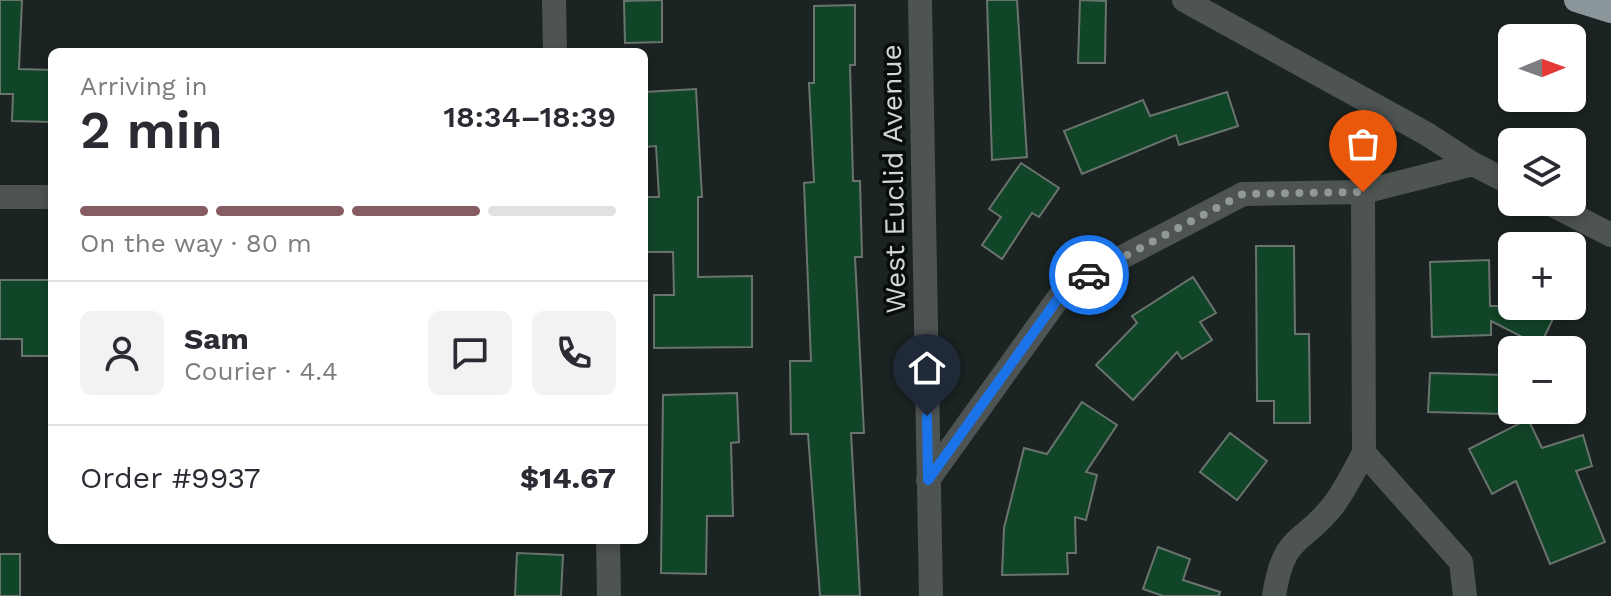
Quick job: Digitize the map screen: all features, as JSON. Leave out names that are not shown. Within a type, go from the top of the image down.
[{"type":"highway","points":[[1576,0],[1611,11]]},
{"type":"street","points":[[554,0],[555,48]]},
{"type":"street","name":"West Euclid Avenue","points":[[920,0],[931,596]]},
{"type":"street","points":[[1184,0],[1427,134],[1498,177]]},
{"type":"street","points":[[928,480],[1067,286],[1243,194],[1363,192],[1473,164]]},
{"type":"street","points":[[1274,596],[1279,563],[1295,539],[1334,505],[1364,453],[1363,192]]},
{"type":"street","points":[[0,197],[48,197]]},
{"type":"street","points":[[1574,216],[1611,235]]},
{"type":"street","points":[[1364,453],[1461,562],[1465,596]]},
{"type":"street","points":[[608,544],[609,596]]},
{"type":"building","points":[[0,0],[22,0],[19,69],[48,70],[48,122],[12,121],[13,94],[0,94]]},
{"type":"building","points":[[662,0],[662,42],[625,43],[624,1]]},
{"type":"building","points":[[987,0],[1017,0],[1027,157],[992,160]]},
{"type":"building","points":[[1080,0],[1106,1],[1105,63],[1078,63]]},
{"type":"building","points":[[855,5],[855,65],[850,65],[853,181],[860,181],[862,257],[855,257],[864,433],[851,433],[860,596],[820,596],[808,434],[791,434],[790,361],[811,361],[804,183],[814,182],[809,83],[814,83],[814,6]]},
{"type":"building","points":[[696,89],[702,197],[698,197],[698,277],[752,276],[752,347],[654,348],[654,295],[674,295],[673,252],[648,252],[648,197],[659,197],[656,146],[648,147],[648,92]]},
{"type":"building","points":[[1227,92],[1238,126],[1179,145],[1176,135],[1082,174],[1064,131],[1143,100],[1150,116]]},
{"type":"building","points":[[1021,163],[1059,188],[1039,217],[1032,213],[1002,259],[982,245],[1001,217],[989,209]]},
{"type":"building","points":[[1256,246],[1294,246],[1295,334],[1309,334],[1310,423],[1274,423],[1274,401],[1257,401]]},
{"type":"building","points":[[1489,260],[1490,306],[1498,306],[1498,320],[1552,320],[1545,336],[1520,336],[1491,321],[1491,335],[1432,337],[1430,262]]},
{"type":"building","points":[[1193,277],[1216,313],[1200,322],[1212,340],[1182,359],[1177,352],[1133,400],[1096,365],[1137,323],[1132,316]]},
{"type":"building","points":[[0,280],[48,280],[48,356],[22,356],[22,339],[0,339]]},
{"type":"building","points":[[1430,373],[1498,375],[1498,414],[1428,412]]},
{"type":"building","points":[[737,393],[739,442],[731,443],[733,516],[707,516],[706,574],[661,573],[663,395]]},
{"type":"building","points":[[1082,402],[1117,425],[1086,472],[1097,475],[1086,520],[1075,517],[1076,553],[1067,553],[1068,574],[1002,575],[1004,528],[1024,448],[1047,454]]},
{"type":"building","points":[[1518,424],[1530,424],[1542,448],[1583,435],[1592,466],[1576,471],[1605,542],[1550,564],[1516,481],[1492,494],[1469,449]]},
{"type":"building","points":[[1230,433],[1267,461],[1237,500],[1200,472]]},
{"type":"building","points":[[1158,547],[1190,559],[1183,580],[1220,592],[1219,596],[1163,596],[1143,589]]},
{"type":"building","points":[[517,553],[563,555],[561,596],[515,596]]},
{"type":"building","points":[[0,554],[20,554],[20,596],[0,596]]},
{"type":"way so far","points":[[1089,275],[1243,194],[1363,192]]},
{"type":"route","points":[[927,416],[928,480],[1067,286],[1089,275]]}]
